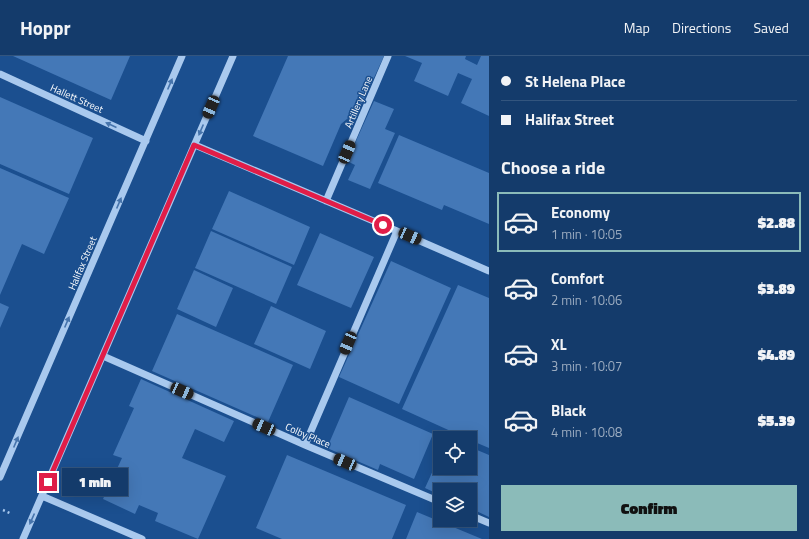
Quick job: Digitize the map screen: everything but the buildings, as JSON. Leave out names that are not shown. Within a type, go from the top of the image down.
[{"type":"street","name":"Halifax Street","points":[[0,478],[182,56]]},
{"type":"street","points":[[23,539],[233,56]]},
{"type":"street","name":"Artillery Lane","points":[[326,201],[388,56]]},
{"type":"street","name":"Hallett Street","points":[[0,74],[146,141]]},
{"type":"street","points":[[194,145],[489,271]]},
{"type":"street","points":[[304,445],[397,231]]},
{"type":"street","name":"Colby Place","points":[[103,356],[304,445],[433,499]]},
{"type":"street","points":[[42,496],[142,539]]},
{"type":"street","points":[[477,518],[489,523]]},
{"type":"route","points":[[48,482],[194,145],[383,225]]}]
